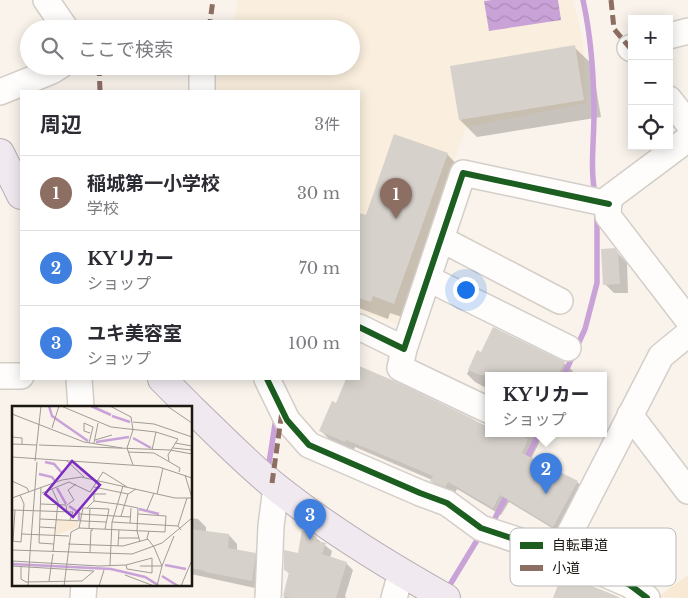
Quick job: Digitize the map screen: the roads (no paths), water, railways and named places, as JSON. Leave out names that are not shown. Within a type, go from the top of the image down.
[{"type":"main road","points":[[0,153],[20,193]]},
{"type":"main road","points":[[163,380],[190,406]]},
{"type":"main road","points":[[192,408],[276,487],[332,529],[397,585],[446,598]]},
{"type":"street","points":[[46,0],[60,20]]},
{"type":"street","points":[[673,35],[688,31]]},
{"type":"street","points":[[0,92],[42,75]]},
{"type":"street","points":[[202,75],[202,90]]},
{"type":"street","points":[[673,104],[688,123]]},
{"type":"street","points":[[485,409],[400,368],[404,349],[463,173],[599,202],[609,198],[688,140]]},
{"type":"street","points":[[599,202],[688,320]]},
{"type":"street","points":[[441,239],[560,301]]},
{"type":"street","points":[[429,279],[568,348]]},
{"type":"street","points":[[360,327],[404,349]]},
{"type":"street","points":[[572,528],[661,356],[688,334]]},
{"type":"street","points":[[0,376],[20,376]]},
{"type":"street","points":[[79,380],[81,406]]},
{"type":"street","points":[[267,380],[287,420],[309,445],[420,494],[447,503],[481,528],[510,538]]},
{"type":"street","points":[[630,415],[688,491]]},
{"type":"street","points":[[268,598],[271,526],[276,487]]},
{"type":"street","points":[[631,586],[647,598]]},
{"type":"water","points":[[558,0],[561,20],[489,31],[484,1]]},
{"type":"waterway","points":[[583,0],[593,71],[592,164],[595,194]]},
{"type":"waterway","points":[[565,372],[585,329],[597,283],[597,214]]},
{"type":"waterway","points":[[269,463],[276,418]]},
{"type":"waterway","points":[[525,462],[537,437]]},
{"type":"waterway","points":[[493,522],[508,493]]},
{"type":"waterway","points":[[448,588],[479,537]]},
{"type":"place","name":"稲城第一小学校","points":[[396,219]]},
{"type":"place","name":"KYリカー","points":[[546,494]]},
{"type":"place","name":"ユキ美容室","points":[[310,540]]}]
